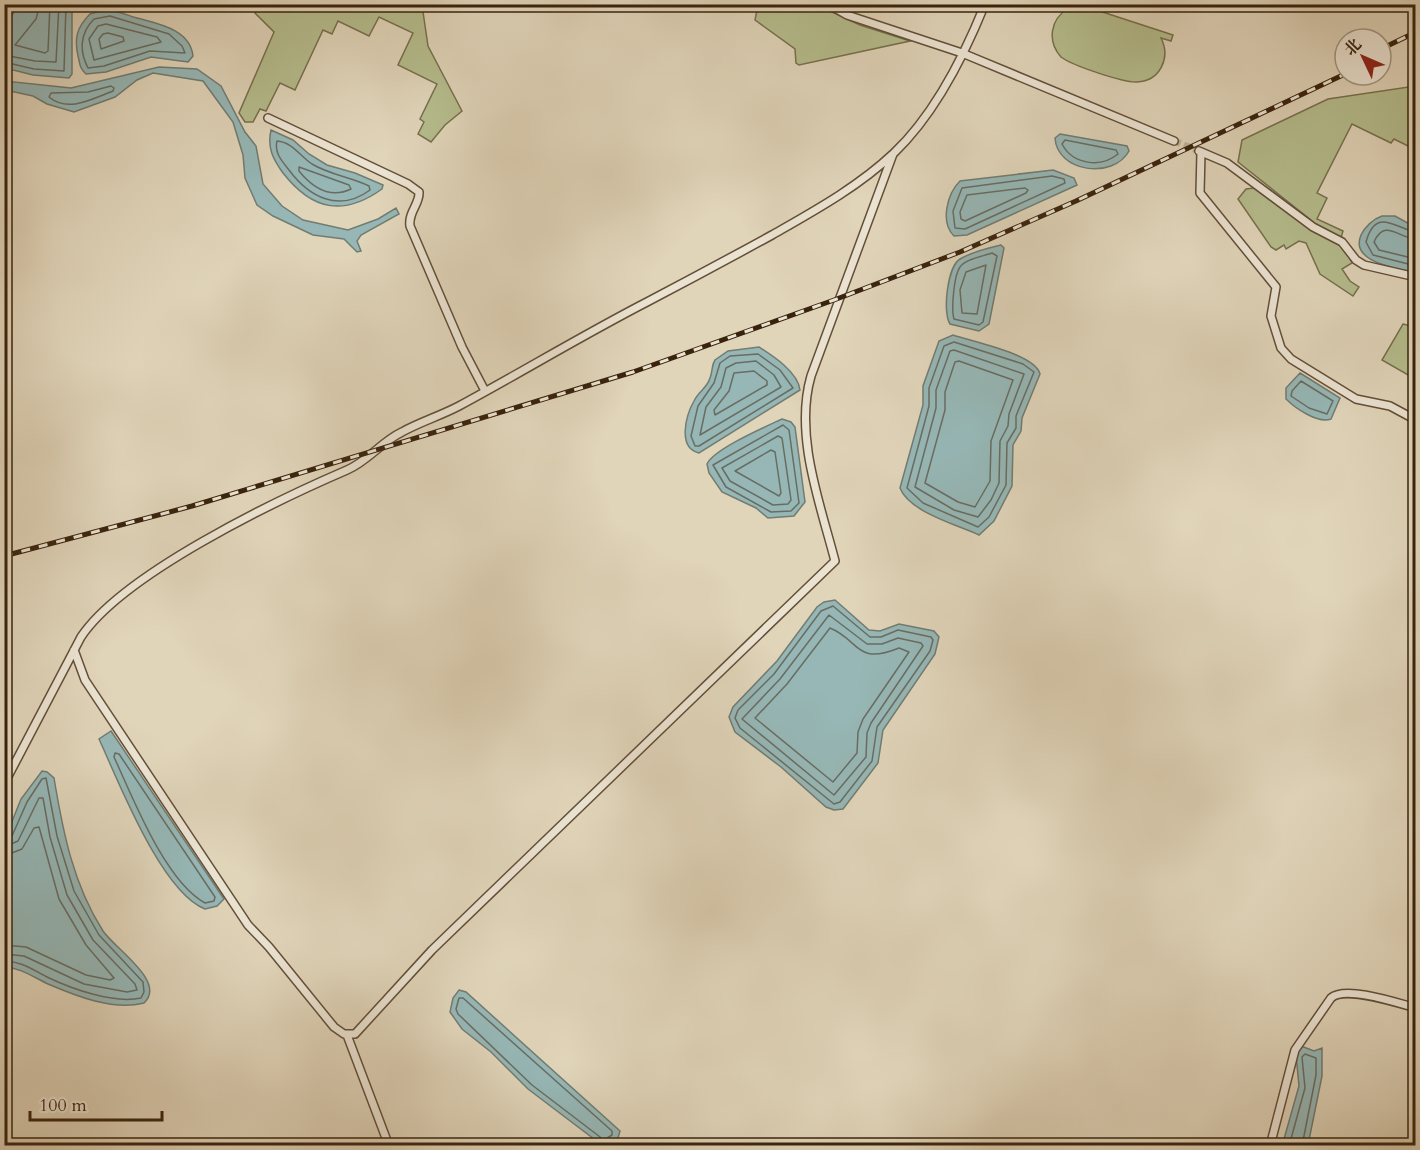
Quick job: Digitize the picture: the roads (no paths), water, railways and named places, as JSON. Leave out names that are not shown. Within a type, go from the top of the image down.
[{"type":"street","points":[[828,4],[855,18],[962,53],[1173,141]]},
{"type":"street","points":[[4,784],[87,627],[111,604],[177,559],[289,496],[361,463],[399,433],[485,391],[804,217],[860,181],[893,154],[923,118],[962,53],[985,4]]},
{"type":"street","points":[[268,118],[408,184],[419,192],[419,198],[409,216],[410,226],[462,348],[485,391]]},
{"type":"street","points":[[1416,277],[1364,266],[1356,260],[1342,242],[1313,227],[1227,163],[1200,152],[1200,193],[1276,287],[1271,316],[1284,352],[1291,359],[1356,399],[1390,406],[1416,420]]},
{"type":"street","points":[[347,1035],[357,1032],[432,950],[835,561],[816,491],[806,424],[806,397],[811,376],[893,154]]},
{"type":"street","points":[[74,650],[85,680],[248,925],[269,947],[334,1027],[347,1035],[389,1146]]},
{"type":"street","points":[[1269,1146],[1295,1050],[1335,994],[1371,996],[1416,1008]]},
{"type":"water","points":[[19,5],[72,5],[72,74],[69,78],[33,75],[5,68],[5,25]]},
{"type":"water","points":[[105,10],[172,29],[186,40],[193,56],[188,62],[151,57],[106,72],[86,74],[81,68],[78,56],[76,44],[78,33],[90,14]]},
{"type":"water","points":[[159,67],[197,69],[221,86],[245,132],[256,146],[263,184],[282,206],[303,220],[348,230],[378,219],[396,208],[399,214],[361,235],[357,241],[361,251],[357,252],[344,239],[313,235],[273,216],[257,205],[245,178],[243,155],[233,122],[203,81],[153,73],[137,80],[115,97],[74,112],[47,104],[33,96],[5,90],[5,81],[71,88]]},
{"type":"water","points":[[271,130],[293,140],[309,154],[327,165],[355,173],[383,185],[382,189],[354,204],[341,206],[317,202],[305,195],[279,168],[270,148]]},
{"type":"water","points":[[1060,134],[1127,146],[1129,151],[1111,166],[1099,169],[1087,168],[1075,165],[1058,150],[1055,138]]},
{"type":"water","points":[[1053,170],[1074,178],[1077,185],[967,235],[954,236],[950,230],[946,216],[947,208],[952,193],[960,181]]},
{"type":"water","points":[[1382,216],[1395,216],[1415,227],[1415,273],[1378,263],[1362,252],[1359,244],[1361,235],[1375,219]]},
{"type":"water","points":[[1001,245],[1004,248],[989,324],[979,331],[950,324],[946,300],[949,279],[956,263],[970,254]]},
{"type":"water","points":[[953,335],[1016,355],[1036,367],[1040,374],[1022,418],[1021,431],[1013,445],[1012,486],[994,521],[979,535],[923,511],[905,496],[900,488],[923,405],[923,386],[939,341]]},
{"type":"water","points":[[759,347],[790,371],[800,390],[699,453],[692,450],[686,438],[686,422],[696,398],[709,381],[715,360],[728,351]]},
{"type":"water","points":[[1300,373],[1340,398],[1331,419],[1313,417],[1286,399],[1286,388]]},
{"type":"water","points":[[782,419],[791,422],[795,427],[805,502],[794,516],[768,518],[756,508],[722,492],[709,473],[707,464],[729,445]]},
{"type":"water","points":[[835,600],[869,630],[880,631],[899,624],[934,631],[939,637],[935,654],[883,730],[878,763],[843,809],[834,810],[826,807],[781,767],[735,732],[729,717],[733,707],[777,661],[817,607],[824,602]]},
{"type":"water","points":[[111,731],[224,899],[217,906],[205,909],[189,898],[157,859],[129,806],[99,739]]},
{"type":"water","points":[[42,771],[54,778],[71,857],[93,913],[103,931],[137,966],[149,985],[149,995],[144,1003],[120,1005],[95,1001],[59,989],[22,971],[5,967],[5,839],[21,799]]},
{"type":"water","points":[[459,990],[466,992],[620,1131],[618,1138],[610,1145],[602,1145],[528,1089],[491,1052],[462,1029],[450,1012],[453,998]]},
{"type":"water","points":[[1301,1046],[1314,1051],[1322,1048],[1322,1076],[1308,1145],[1282,1146],[1299,1086],[1296,1055]]},
{"type":"tunnel","points":[[1174,141],[1199,151]]},
{"type":"railway","points":[[1393,43],[1416,32]]},
{"type":"railway","points":[[4,556],[192,506],[633,372],[834,300],[960,252],[1076,201],[1333,80]]}]
